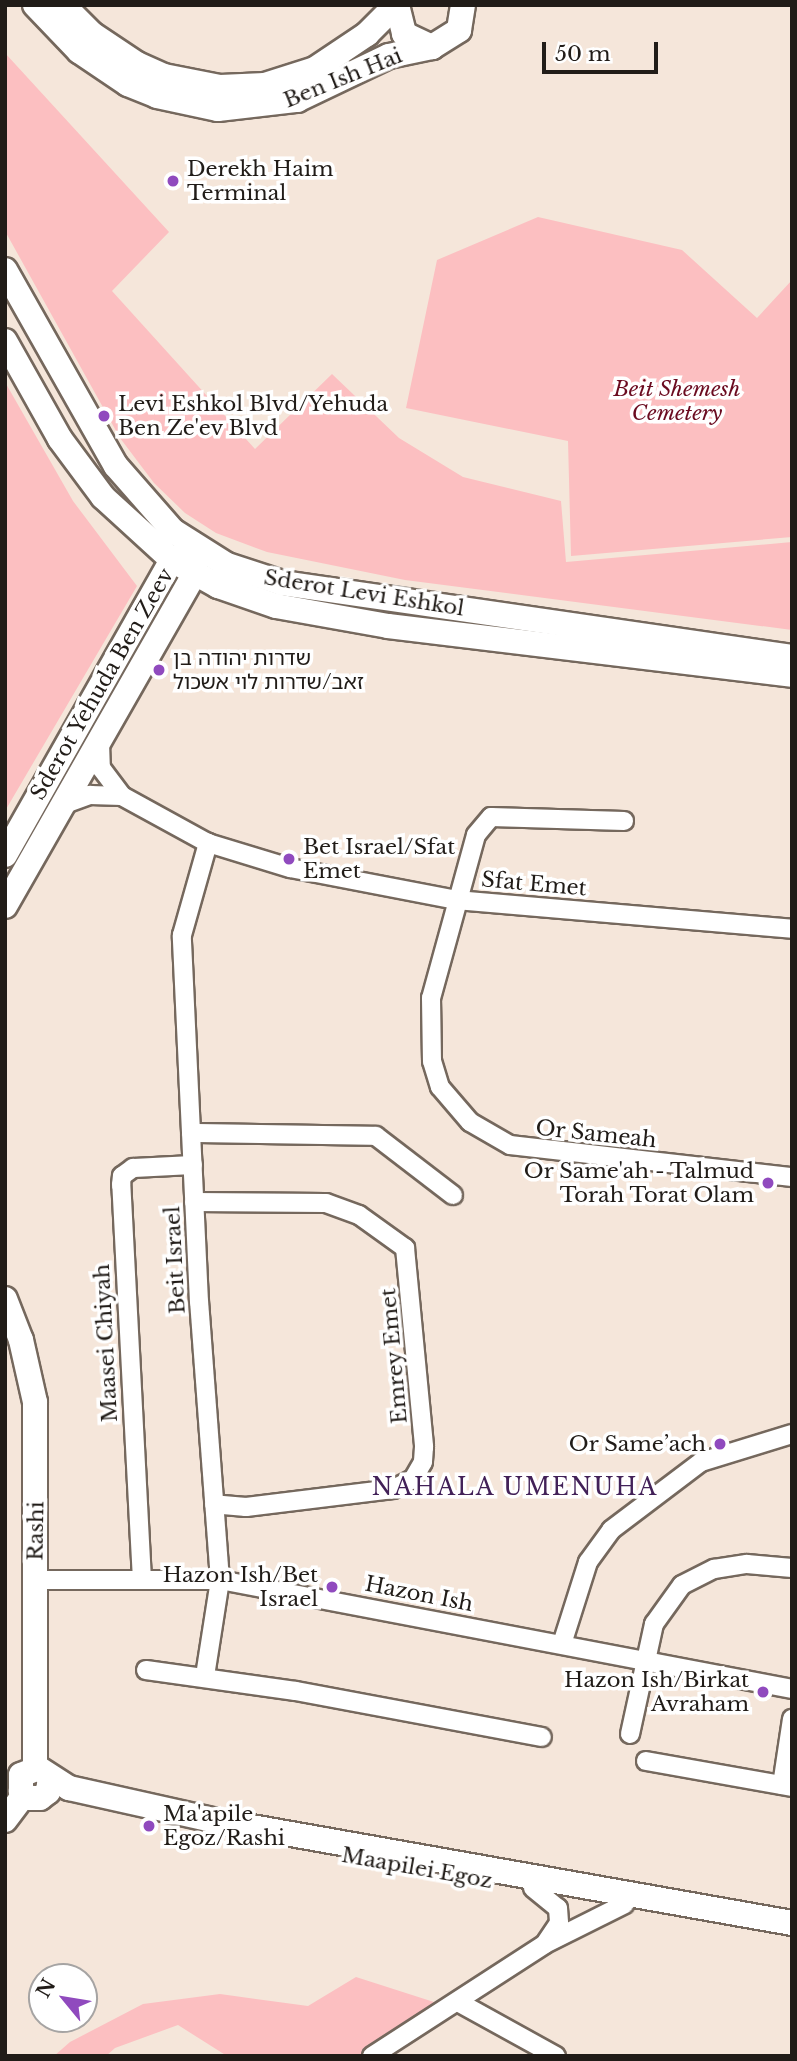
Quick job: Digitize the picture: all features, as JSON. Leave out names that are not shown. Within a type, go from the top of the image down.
[{"type":"street","name":"Ben Ish Hai","points":[[35,5],[79,51],[128,84],[177,102],[218,109],[297,100],[389,56],[432,47]]},
{"type":"street","name":"Ben Ish Hai","points":[[64,5],[93,34],[137,64],[164,76],[220,87],[265,85],[315,69],[367,34],[396,5]]},
{"type":"street","points":[[396,5],[404,34],[432,47],[459,30],[463,5]]},
{"type":"street","name":"Sderot Levi Eshkol","points":[[5,270],[116,466],[155,514],[195,549],[282,583],[792,657]]},
{"type":"street","name":"Sderot Levi Eshkol","points":[[5,341],[86,478],[172,560],[194,574],[243,596],[325,616],[792,675]]},
{"type":"street","name":"Sderot Yehuda Ben Zeev","points":[[5,855],[172,560],[195,549],[194,574],[5,906]]},
{"type":"street","name":"Sfat Emet","points":[[100,739],[101,768],[122,796],[208,843],[290,868],[456,900],[792,929]]},
{"type":"street","name":"Sfat Emet","points":[[62,805],[90,795],[122,796]]},
{"type":"street","name":"Or Sameah","points":[[624,821],[491,817],[476,835],[431,998],[430,1036],[440,1087],[451,1105],[470,1122],[510,1145],[539,1152],[792,1177]]},
{"type":"street","name":"Beit Israel","points":[[205,1676],[220,1580],[194,1202],[182,935],[208,843]]},
{"type":"street","points":[[191,1133],[376,1136],[453,1195]]},
{"type":"street","name":"Maasei Chiyah","points":[[142,1580],[121,1185],[122,1177],[133,1168],[193,1165]]},
{"type":"street","name":"Emrey Emet","points":[[194,1202],[326,1203],[359,1215],[405,1248],[410,1261],[424,1447],[419,1470],[404,1486],[246,1507],[215,1504]]},
{"type":"street","name":"Rashi","points":[[7,1308],[35,1402],[38,1784]]},
{"type":"street","points":[[562,1644],[588,1562],[611,1530],[701,1462],[792,1434]]},
{"type":"street","points":[[630,1734],[643,1662],[654,1624],[682,1585],[714,1569],[747,1564],[792,1568]]},
{"type":"street","name":"Hazon Ish","points":[[35,1580],[220,1580],[792,1689]]},
{"type":"street","points":[[146,1670],[205,1676],[542,1737]]},
{"type":"street","points":[[646,1761],[787,1786],[792,1719]]},
{"type":"street","points":[[5,1820],[38,1784]]},
{"type":"street","name":"Maapilei Egoz","points":[[38,1784],[275,1843],[792,1933]]},
{"type":"street","name":"Maapilei Egoz","points":[[38,1784],[277,1833],[792,1923]]},
{"type":"street","points":[[533,1888],[554,1901],[560,1916],[556,1930],[545,1944]]},
{"type":"street","points":[[372,2056],[458,2003],[545,1944],[625,1904]]},
{"type":"street","points":[[458,2003],[556,2056]]},
{"type":"green space","points":[[5,53],[169,232],[112,291],[255,449],[332,374],[399,438],[463,477],[561,501],[566,562],[792,542],[792,630],[405,580],[267,552],[216,533],[185,513],[154,483],[120,438],[5,231]]},
{"type":"green space","name":"Beit Shemesh Cemetery","points":[[538,217],[682,250],[757,318],[792,280],[792,537],[571,556],[568,441],[406,408],[437,260]]},
{"type":"green space","points":[[5,382],[73,501],[137,586],[5,811]]},
{"type":"green space","points":[[356,1977],[437,2003],[365,2056],[227,2056],[178,2025],[115,2048],[106,2056],[54,2056],[70,2042],[87,2033],[98,2033],[98,2027],[143,2004],[220,1994],[308,2006]]},
{"type":"place","name":"Derekh Haim Terminal","points":[[173,181]]},
{"type":"place","name":"Levi Eshkol Blvd/Yehuda Ben Ze'ev Blvd","points":[[104,416]]},
{"type":"place","name":"שדרות יהודה בן זאב/שדרות לוי אשכול","points":[[159,670]]},
{"type":"place","name":"Bet Israel/Sfat Emet","points":[[289,859]]},
{"type":"place","name":"Or Same'ah - Talmud Torah Torat Olam","points":[[768,1183]]},
{"type":"place","name":"Or Same’ach","points":[[720,1444]]},
{"type":"place","name":"Hazon Ish/Bet Israel","points":[[332,1587]]},
{"type":"place","name":"Hazon Ish/Birkat Avraham","points":[[763,1692]]},
{"type":"place","name":"Ma'apile Egoz/Rashi","points":[[149,1826]]},
{"type":"district","name":"NAHALA UMENUHA","points":[[515,1487]]}]
